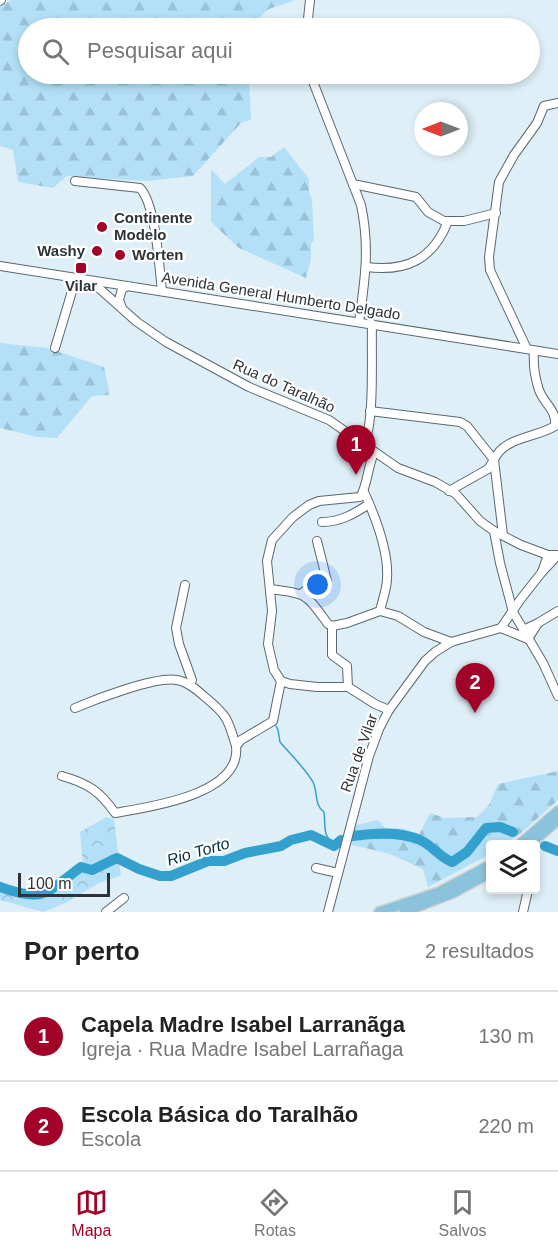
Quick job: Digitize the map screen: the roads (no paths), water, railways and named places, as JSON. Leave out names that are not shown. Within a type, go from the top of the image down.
[{"type":"main road","points":[[525,840],[558,811]]},
{"type":"main road","points":[[535,840],[558,820]]},
{"type":"main road","points":[[379,912],[439,892],[486,867]]},
{"type":"main road","points":[[404,912],[453,893],[486,875]]},
{"type":"street","points":[[308,18],[310,0]]},
{"type":"street","points":[[313,84],[353,184],[364,222],[366,267],[359,322]]},
{"type":"street","points":[[449,490],[488,470],[496,453],[507,445],[555,426],[556,418],[540,393],[530,350],[490,270],[489,257],[499,182],[514,155],[537,123],[543,105],[558,103]]},
{"type":"street","points":[[75,181],[140,188],[146,194],[152,218],[162,291]]},
{"type":"street","points":[[353,184],[416,197],[428,212],[444,221],[464,221],[496,213]]},
{"type":"street","points":[[366,267],[394,269],[410,265],[431,249],[443,234],[448,221]]},
{"type":"street","name":"Avenida General Humberto Delgado","points":[[0,266],[558,354]]},
{"type":"street","points":[[55,348],[76,278]]},
{"type":"street","name":"Rua do Taralhão","points":[[90,280],[137,322],[166,342],[249,387],[329,420],[398,468],[435,482],[456,494],[480,521],[494,531],[521,545],[548,555],[558,555]]},
{"type":"street","points":[[123,309],[118,300],[122,289],[128,286]]},
{"type":"street","points":[[364,444],[370,411],[372,324]]},
{"type":"street","points":[[370,411],[460,422],[467,426],[494,460],[504,535]]},
{"type":"street","points":[[374,453],[370,460],[364,492],[376,519],[386,566],[387,582],[380,611]]},
{"type":"street","points":[[236,746],[240,740],[273,721],[280,681],[274,670],[268,644],[272,611],[267,561],[272,540],[293,517],[309,505],[320,501],[356,498],[364,492]]},
{"type":"street","points":[[322,522],[351,516],[369,504]]},
{"type":"street","points":[[494,531],[513,612],[543,663],[558,696]]},
{"type":"street","points":[[302,593],[327,581],[317,541]]},
{"type":"street","points":[[542,572],[548,555]]},
{"type":"street","points":[[528,639],[501,628],[542,572],[558,555]]},
{"type":"street","points":[[185,585],[176,628],[179,644],[192,680],[190,685]]},
{"type":"street","points":[[270,589],[302,593],[309,598],[328,624],[332,626],[380,611],[398,616],[424,632],[451,642]]},
{"type":"street","points":[[523,630],[558,611]]},
{"type":"street","points":[[528,639],[538,623]]},
{"type":"street","points":[[332,626],[332,655],[347,666],[348,687]]},
{"type":"street","name":"Rua de Vilar","points":[[328,912],[369,756],[389,710],[425,661],[451,642],[501,628]]},
{"type":"street","points":[[62,776],[85,782],[115,813],[167,804],[191,796],[227,773],[236,759],[236,746],[229,722],[223,712],[190,685],[174,680],[157,681],[102,697],[75,708]]},
{"type":"street","points":[[280,681],[317,687],[348,687],[389,710]]},
{"type":"street","points":[[316,868],[338,873]]},
{"type":"street","points":[[523,912],[527,894]]},
{"type":"street","points":[[106,912],[124,898]]},
{"type":"waterway","points":[[276,726],[280,742],[313,782],[317,802],[324,812],[327,835],[329,839],[338,844]]},
{"type":"waterway","name":"Rio Torto","points":[[353,836],[386,834],[412,837],[424,842],[452,862],[467,852],[486,828],[500,827],[513,832]]},
{"type":"waterway","name":"Rio Torto","points":[[0,887],[36,895],[52,889],[81,867],[92,870],[117,858],[139,869],[160,876],[171,876],[208,861],[224,861],[245,853],[281,846],[291,840],[311,835],[334,846],[341,840]]},
{"type":"waterway","name":"Rio Torto","points":[[545,846],[558,851]]},
{"type":"place","name":"Continente Modelo","points":[[102,227]]},
{"type":"place","name":"Washy","points":[[97,251]]},
{"type":"place","name":"Worten","points":[[120,255]]},
{"type":"place","name":"Vilar","points":[[81,268]]},
{"type":"place","name":"Capela Madre Isabel Larranãga","points":[[356,475]]},
{"type":"place","name":"Escola Básica do Taralhão","points":[[475,713]]}]
